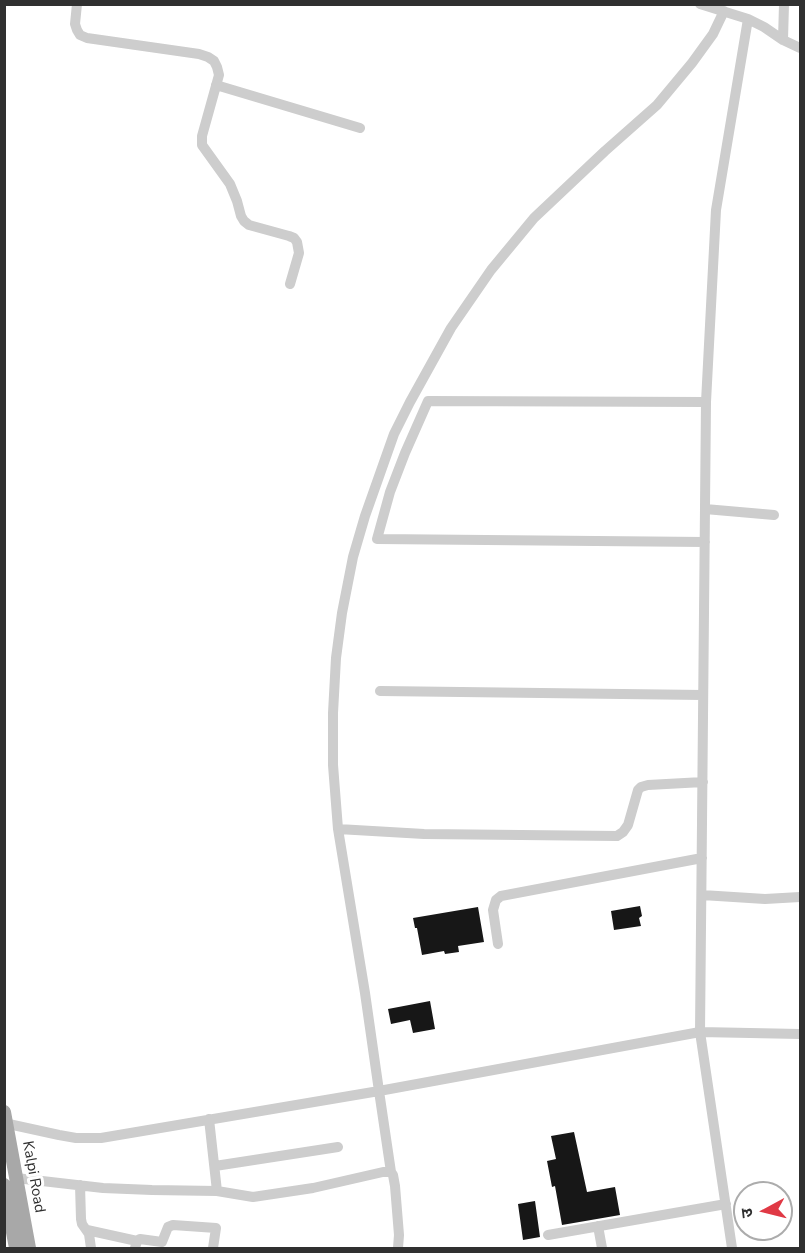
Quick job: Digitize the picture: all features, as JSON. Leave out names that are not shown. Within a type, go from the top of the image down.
[{"type":"main road","name":"Kalpi Road","points":[[5,1119],[16,1248]]},
{"type":"main road","name":"Kalpi Road","points":[[10,1182],[29,1248]]},
{"type":"street","points":[[76,4],[75,24],[80,35],[87,38],[199,54],[214,61],[219,75],[202,136],[202,145],[230,184],[244,221],[249,225],[289,236],[297,242],[298,253],[290,284]]},
{"type":"street","points":[[700,4],[748,19],[801,48]]},
{"type":"street","points":[[783,40],[784,4]]},
{"type":"street","points":[[398,1248],[394,1178],[391,1172],[338,829],[333,765],[336,658],[353,557],[394,434],[445,338],[491,270],[534,218],[657,105],[693,63],[724,11]]},
{"type":"street","points":[[732,1248],[700,1032],[706,402],[716,210],[748,19]]},
{"type":"street","points":[[216,84],[360,128]]},
{"type":"street","points":[[705,542],[376,539],[397,472],[428,401],[706,402]]},
{"type":"street","points":[[705,509],[774,515]]},
{"type":"street","points":[[380,691],[704,695]]},
{"type":"street","points":[[338,829],[410,834],[617,836],[628,825],[638,790],[641,787],[648,784],[703,782]]},
{"type":"street","points":[[498,944],[494,910],[496,900],[501,896],[702,858]]},
{"type":"street","points":[[702,895],[765,899],[801,897]]},
{"type":"street","points":[[5,1119],[42,1132],[87,1138],[111,1137],[379,1092],[700,1032],[801,1034]]},
{"type":"street","points":[[209,1119],[217,1191]]},
{"type":"street","points":[[214,1166],[338,1147]]},
{"type":"street","points":[[10,1182],[152,1191],[217,1191],[253,1197],[313,1188],[391,1172]]},
{"type":"street","points":[[80,1185],[81,1219],[87,1230],[91,1248]]},
{"type":"street","points":[[548,1235],[726,1204]]},
{"type":"street","points":[[87,1230],[136,1245],[143,1239],[162,1242],[168,1227],[173,1225],[216,1228],[213,1248]]},
{"type":"street","points":[[598,1226],[602,1248]]},
{"type":"building","points":[[640,906],[641,926],[614,930],[611,911]]},
{"type":"building","points":[[478,907],[484,942],[458,946],[459,952],[445,954],[444,951],[422,955],[413,918]]},
{"type":"building","points":[[430,1001],[435,1029],[413,1033],[410,1020],[391,1024],[388,1009]]},
{"type":"building","points":[[574,1132],[587,1192],[615,1187],[620,1215],[562,1225],[555,1186],[552,1187],[547,1161],[556,1159],[551,1136]]},
{"type":"building","points":[[535,1201],[540,1237],[523,1240],[518,1204]]}]
